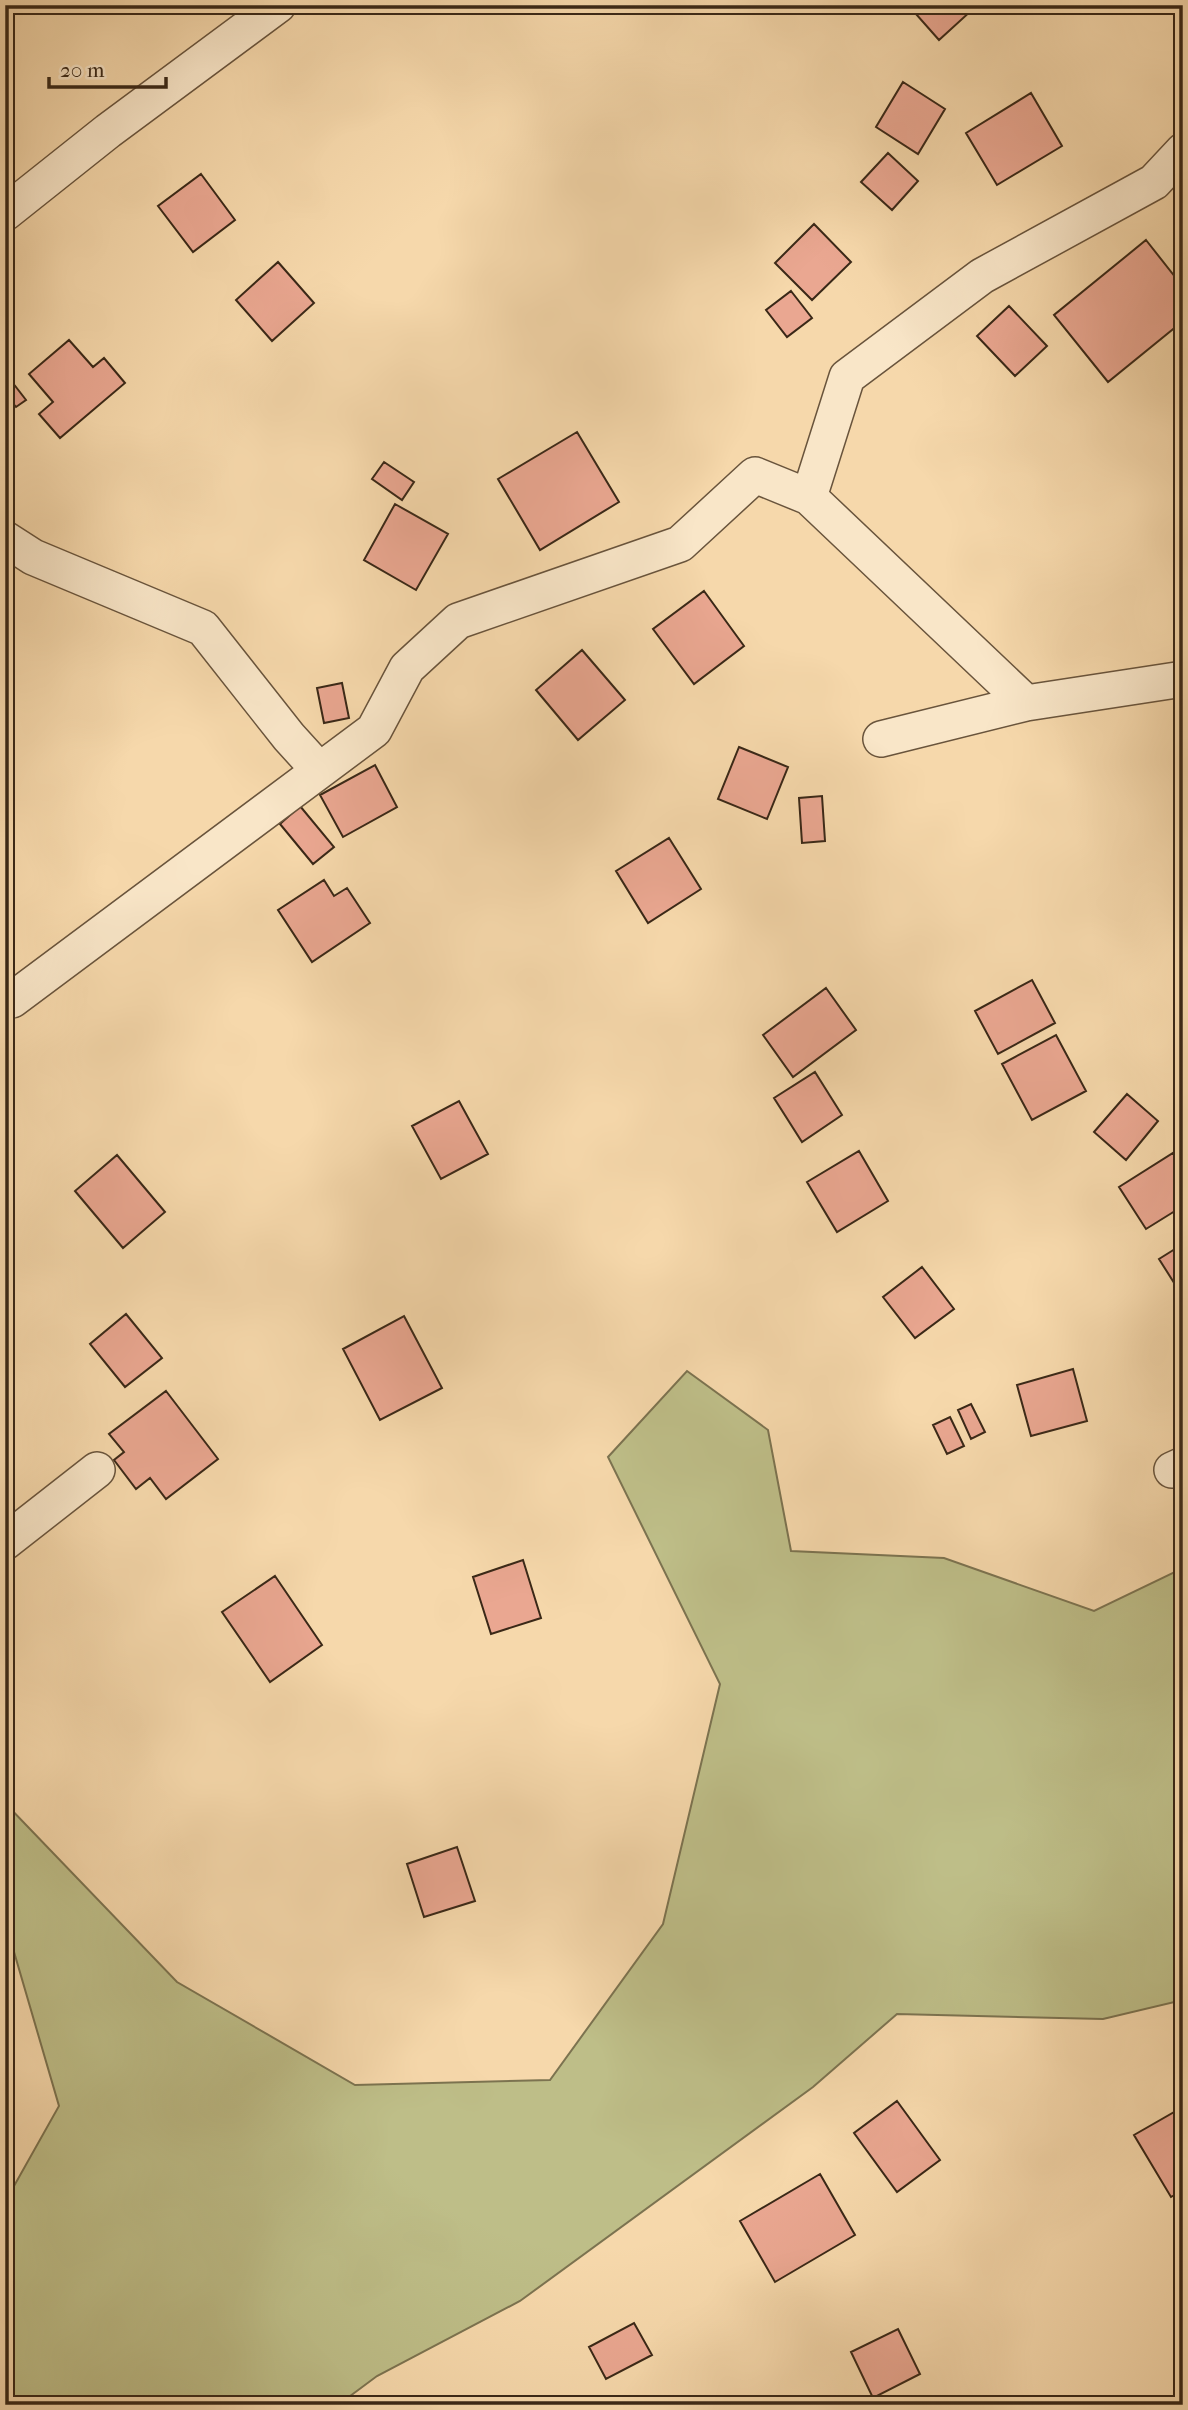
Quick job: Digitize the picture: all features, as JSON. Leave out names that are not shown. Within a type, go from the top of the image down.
[{"type":"street","points":[[5,213],[108,131],[278,5]]},
{"type":"street","points":[[809,498],[847,377],[982,276],[1154,182],[1183,151]]},
{"type":"street","points":[[5,999],[12,1000],[23,992],[373,730],[407,668],[458,621],[680,544],[755,475],[809,498],[1026,704]]},
{"type":"street","points":[[5,539],[33,557],[202,628],[318,770]]},
{"type":"street","points":[[881,739],[1026,704],[1183,679]]},
{"type":"street","points":[[5,1542],[97,1470]]},
{"type":"green space","points":[[687,1371],[768,1430],[791,1551],[944,1558],[1094,1611],[1183,1568],[1183,2000],[1103,2019],[897,2014],[813,2087],[520,2301],[377,2376],[338,2405],[5,2405],[5,2202],[59,2106],[5,1921],[5,1803],[177,1982],[355,2085],[550,2080],[663,1924],[720,1684],[608,1457]]},
{"type":"building","points":[[908,5],[968,5],[972,10],[939,40]]},
{"type":"building","points":[[903,82],[945,109],[918,154],[876,127]]},
{"type":"building","points":[[1031,93],[1062,146],[997,185],[966,133]]},
{"type":"building","points":[[888,153],[918,181],[892,210],[861,182]]},
{"type":"building","points":[[201,174],[235,220],[193,252],[158,206]]},
{"type":"building","points":[[814,224],[851,262],[812,300],[775,263]]},
{"type":"building","points":[[1146,240],[1183,287],[1183,321],[1108,382],[1054,315]]},
{"type":"building","points":[[278,262],[314,303],[272,341],[236,300]]},
{"type":"building","points":[[791,291],[812,318],[787,337],[766,310]]},
{"type":"building","points":[[1009,306],[1047,346],[1015,376],[977,336]]},
{"type":"building","points":[[69,340],[93,367],[104,358],[125,383],[60,438],[39,414],[53,402],[29,374]]},
{"type":"building","points":[[9,378],[26,400],[16,407],[5,393],[5,381]]},
{"type":"building","points":[[577,432],[619,502],[540,550],[498,479]]},
{"type":"building","points":[[384,462],[414,482],[402,500],[372,479]]},
{"type":"building","points":[[395,504],[448,534],[416,590],[364,560]]},
{"type":"building","points":[[704,591],[744,646],[694,684],[653,629]]},
{"type":"building","points":[[582,650],[625,700],[578,740],[536,690]]},
{"type":"building","points":[[342,683],[349,718],[324,723],[317,688]]},
{"type":"building","points":[[739,747],[788,767],[767,819],[718,799]]},
{"type":"building","points":[[375,765],[397,807],[343,837],[320,795]]},
{"type":"building","points":[[822,796],[825,841],[802,843],[799,798]]},
{"type":"building","points":[[300,806],[334,847],[313,864],[280,824]]},
{"type":"building","points":[[669,838],[701,889],[648,923],[616,871]]},
{"type":"building","points":[[324,880],[334,896],[347,888],[370,923],[312,962],[278,910]]},
{"type":"building","points":[[1032,980],[1055,1023],[998,1054],[975,1011]]},
{"type":"building","points":[[826,988],[856,1030],[793,1077],[763,1035]]},
{"type":"building","points":[[1056,1035],[1086,1091],[1032,1120],[1002,1064]]},
{"type":"building","points":[[815,1072],[842,1115],[802,1142],[774,1098]]},
{"type":"building","points":[[1127,1094],[1158,1121],[1126,1160],[1094,1132]]},
{"type":"building","points":[[459,1101],[488,1154],[441,1179],[412,1126]]},
{"type":"building","points":[[859,1151],[888,1201],[837,1232],[807,1182]]},
{"type":"building","points":[[1173,1153],[1183,1170],[1183,1206],[1146,1229],[1119,1187]]},
{"type":"building","points":[[117,1155],[165,1212],[123,1248],[75,1191]]},
{"type":"building","points":[[1183,1244],[1183,1297],[1159,1259]]},
{"type":"building","points":[[922,1267],[954,1309],[915,1338],[883,1297]]},
{"type":"building","points":[[126,1314],[162,1358],[125,1387],[90,1344]]},
{"type":"building","points":[[404,1316],[442,1388],[380,1420],[343,1349]]},
{"type":"building","points":[[1073,1369],[1087,1421],[1031,1436],[1017,1385]]},
{"type":"building","points":[[166,1391],[218,1459],[166,1499],[150,1478],[136,1489],[114,1460],[124,1452],[109,1434]]},
{"type":"building","points":[[971,1404],[985,1432],[971,1439],[958,1410]]},
{"type":"building","points":[[950,1417],[964,1446],[947,1454],[933,1425]]},
{"type":"building","points":[[523,1560],[541,1618],[491,1634],[473,1577]]},
{"type":"building","points":[[275,1576],[322,1645],[270,1682],[222,1612]]},
{"type":"building","points":[[457,1847],[475,1901],[424,1917],[407,1864]]},
{"type":"building","points":[[897,2101],[940,2160],[897,2192],[854,2133]]},
{"type":"building","points":[[1183,2107],[1183,2190],[1171,2197],[1134,2135]]},
{"type":"building","points":[[820,2174],[855,2235],[775,2282],[740,2221]]},
{"type":"building","points":[[634,2323],[652,2355],[606,2379],[589,2347]]},
{"type":"building","points":[[898,2329],[920,2374],[873,2398],[851,2352]]}]
